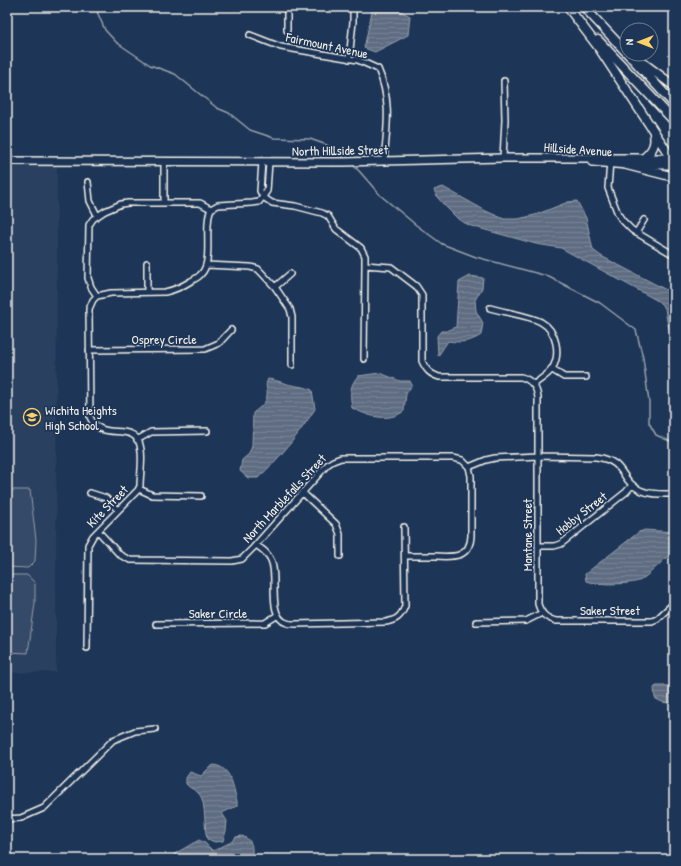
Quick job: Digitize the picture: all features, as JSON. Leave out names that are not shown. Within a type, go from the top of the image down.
[{"type":"highway","points":[[585,7],[590,9],[619,40]]},
{"type":"highway","points":[[585,7],[619,45]]},
{"type":"highway","points":[[569,8],[674,121]]},
{"type":"highway","points":[[569,8],[598,48],[673,161]]},
{"type":"highway","points":[[635,62],[674,104]]},
{"type":"highway","points":[[642,62],[674,86]]},
{"type":"highway","points":[[644,158],[654,145],[654,133]]},
{"type":"highway","points":[[627,165],[674,177]]},
{"type":"main road","name":"North Hillside Street","points":[[7,161],[366,162],[527,158]]},
{"type":"main road","name":"Hillside Avenue","points":[[527,158],[610,161],[627,165],[673,161]]},
{"type":"main road","points":[[610,161],[644,158],[673,161]]},
{"type":"street","points":[[287,7],[287,30]]},
{"type":"street","points":[[349,59],[353,7]]},
{"type":"street","name":"Fairmount Avenue","points":[[250,35],[281,47],[358,60],[378,69],[383,80],[387,98],[387,124],[384,161]]},
{"type":"street","points":[[503,158],[505,120],[504,81]]},
{"type":"street","points":[[610,161],[607,182],[610,194],[626,226],[674,254]]},
{"type":"street","points":[[164,162],[164,202]]},
{"type":"street","points":[[207,431],[151,432],[137,440],[127,433],[102,430],[96,427],[92,422],[89,410],[89,309],[93,300],[97,296],[110,293],[165,292],[176,289],[202,273],[206,265],[208,218],[211,209],[218,205],[259,202],[267,191],[265,162]]},
{"type":"street","points":[[88,182],[90,201],[97,216]]},
{"type":"street","points":[[263,198],[272,203],[295,206],[328,216],[336,229],[361,248],[365,256],[364,359]]},
{"type":"street","points":[[97,296],[89,284],[88,269],[89,226],[97,216],[121,204],[164,202],[200,203],[211,209]]},
{"type":"street","points":[[636,233],[644,220]]},
{"type":"street","points":[[147,263],[147,292]]},
{"type":"street","points":[[206,265],[250,267],[258,269],[275,287],[290,309],[292,317],[292,365]]},
{"type":"street","points":[[365,265],[391,267],[420,290],[422,295],[422,361],[426,370],[430,373],[439,377],[521,377],[526,378],[533,384],[551,370],[555,361],[557,346],[555,339],[547,327],[541,322],[490,308]]},
{"type":"street","points":[[275,287],[290,274]]},
{"type":"street","name":"Osprey Circle","points":[[89,350],[205,350],[219,343],[231,330]]},
{"type":"street","points":[[551,370],[564,377],[586,377]]},
{"type":"street","name":"Mantane Street","points":[[533,384],[538,398],[538,604],[542,613]]},
{"type":"street","name":"Kite Street","points":[[87,648],[88,545],[98,531],[139,489],[141,454],[137,440]]},
{"type":"street","points":[[405,556],[454,556],[462,553],[468,548],[471,536],[471,476],[469,467],[492,458],[538,456],[604,458],[616,463],[632,485],[639,490],[649,493],[674,494]]},
{"type":"street","name":"North Marblefalls Street","points":[[98,531],[122,556],[133,560],[232,561],[245,556],[330,462],[339,458],[453,458],[462,460],[469,467]]},
{"type":"street","name":"Hobby Street","points":[[538,546],[554,546],[561,544],[626,492],[632,485]]},
{"type":"street","points":[[139,489],[152,495],[201,496]]},
{"type":"street","points":[[302,492],[336,524],[340,534],[340,556]]},
{"type":"street","points":[[90,493],[106,498],[118,510]]},
{"type":"street","points":[[256,545],[268,555],[273,564],[275,608],[278,615],[285,623],[386,622],[395,620],[402,615],[405,606],[404,527]]},
{"type":"street","name":"Saker Street","points":[[542,613],[548,619],[556,621],[652,621],[657,619],[674,603]]},
{"type":"street","points":[[476,622],[526,621],[542,613]]},
{"type":"street","name":"Saker Circle","points":[[156,624],[265,623],[278,615]]},
{"type":"street","points":[[7,819],[21,818],[44,808],[113,740],[135,731],[155,729]]},
{"type":"shaded area","points":[[373,7],[393,7],[410,16],[408,35],[375,52],[364,48]]},
{"type":"shaded area","name":"Wichita Heights High School","points":[[7,161],[57,161],[56,672],[7,673]]},
{"type":"shaded area","points":[[443,187],[486,211],[504,219],[518,219],[535,215],[568,202],[577,201],[586,218],[593,250],[601,256],[674,294],[674,347],[665,308],[658,301],[561,248],[536,244],[471,226],[459,220],[437,197],[434,190]]},
{"type":"shaded area","points":[[470,276],[483,278],[482,288],[475,300],[476,311],[483,323],[481,335],[465,341],[448,341],[438,356],[437,336],[441,331],[447,331],[456,327],[459,282]]},
{"type":"shaded area","points":[[380,373],[400,381],[410,381],[412,385],[406,394],[404,411],[398,415],[391,417],[371,416],[352,408],[351,391],[353,383],[358,376]]},
{"type":"shaded area","points":[[268,379],[312,390],[315,409],[296,437],[274,462],[258,478],[248,478],[240,471],[242,460],[249,454],[252,446],[253,413],[267,398],[266,384]]},
{"type":"shaded area","points":[[30,490],[36,540],[35,561],[28,568],[7,567],[7,491]]},
{"type":"shaded area","points":[[645,530],[674,532],[674,551],[645,577],[636,582],[614,584],[586,581],[585,574],[639,532]]},
{"type":"shaded area","points":[[7,575],[27,575],[35,583],[35,603],[28,653],[7,652]]},
{"type":"shaded area","points":[[656,686],[674,686],[674,701],[670,703],[659,701],[655,698],[654,688]]},
{"type":"shaded area","points":[[214,765],[225,770],[228,774],[233,784],[237,801],[237,806],[222,813],[227,821],[226,831],[223,841],[215,842],[207,839],[204,809],[199,793],[186,784],[186,778],[190,772],[201,776]]},
{"type":"shaded area","points":[[242,836],[249,840],[252,845],[252,859],[169,859],[176,853],[199,840],[205,843],[213,851],[231,842],[236,837]]},
{"type":"waterway","points":[[95,7],[105,30],[116,42],[150,65],[175,74],[217,108],[229,113],[250,130],[274,138],[310,139],[327,145],[346,159]]},
{"type":"waterway","points":[[353,165],[380,195],[416,225],[442,244],[476,257],[547,276],[600,303],[636,330],[643,358],[649,402],[649,423],[656,435],[674,443]]},
{"type":"place","name":"Wichita Heights High School","points":[[32,417]]}]
